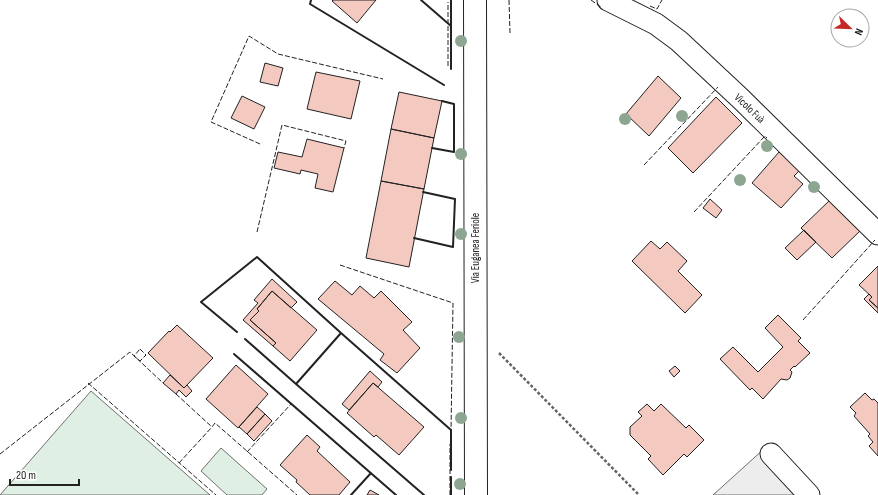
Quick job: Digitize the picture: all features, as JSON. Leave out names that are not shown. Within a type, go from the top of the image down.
[{"type":"main road","name":"Via Euganea Feriole","points":[[475,0],[476,495]]},
{"type":"street","name":"Vicolo Fuà","points":[[608,0],[656,24],[679,41],[746,104],[878,234]]},
{"type":"street","points":[[771,454],[809,495]]},
{"type":"path","points":[[499,352],[639,495]]},
{"type":"green space","points":[[91,391],[210,495],[0,495]]},
{"type":"green space","points":[[221,448],[267,489],[262,495],[227,495],[201,471]]},
{"type":"shaded area","points":[[765,448],[808,495],[713,495]]},
{"type":"building","points":[[376,0],[357,23],[332,1]]},
{"type":"building","points":[[265,63],[283,68],[278,86],[260,82]]},
{"type":"building","points":[[316,72],[360,81],[351,119],[307,109]]},
{"type":"building","points":[[658,76],[681,98],[649,136],[626,114]]},
{"type":"building","points":[[399,92],[442,101],[434,138],[391,129]]},
{"type":"building","points":[[242,96],[265,107],[254,129],[231,118]]},
{"type":"building","points":[[716,97],[742,123],[693,173],[668,148]]},
{"type":"building","points":[[391,129],[434,138],[424,189],[381,181]]},
{"type":"building","points":[[307,139],[344,148],[333,192],[315,188],[318,174],[301,170],[300,174],[274,168],[278,152],[302,157]]},
{"type":"building","points":[[779,152],[800,170],[794,176],[803,184],[781,208],[752,183]]},
{"type":"building","points":[[381,181],[424,189],[409,267],[366,258]]},
{"type":"building","points":[[710,199],[722,210],[716,218],[703,208]]},
{"type":"building","points":[[831,199],[861,230],[832,258],[801,228]]},
{"type":"building","points":[[804,230],[816,242],[797,260],[785,248]]},
{"type":"building","points":[[651,241],[660,249],[667,242],[687,261],[678,271],[702,295],[685,313],[632,261]]},
{"type":"building","points":[[878,266],[878,308],[869,300],[872,297],[859,285]]},
{"type":"building","points":[[272,279],[297,302],[291,308],[272,291],[257,309],[259,311],[250,320],[276,343],[273,346],[243,320],[258,303],[254,300]]},
{"type":"building","points":[[335,281],[352,295],[360,286],[374,298],[381,291],[412,322],[403,330],[420,348],[397,373],[380,360],[384,354],[318,299]]},
{"type":"building","points":[[272,291],[317,330],[290,361],[273,346],[276,343],[250,320],[259,311],[257,309]]},
{"type":"building","points":[[869,294],[872,297],[869,300],[878,308],[878,313],[864,299]]},
{"type":"building","points":[[778,315],[801,338],[798,341],[810,353],[790,370],[792,372],[790,378],[787,380],[781,379],[763,399],[752,388],[750,390],[720,359],[733,347],[758,372],[783,347],[765,328]]},
{"type":"building","points":[[177,325],[213,358],[184,388],[148,353],[169,331],[170,332]]},
{"type":"building","points":[[236,365],[268,394],[238,428],[206,399]]},
{"type":"building","points":[[675,366],[680,371],[674,377],[669,371]]},
{"type":"building","points":[[370,371],[382,382],[378,387],[373,383],[349,410],[342,404]]},
{"type":"building","points":[[170,375],[184,388],[187,385],[192,391],[186,397],[179,390],[176,394],[163,383]]},
{"type":"building","points":[[373,383],[424,427],[399,455],[376,435],[374,437],[347,413]]},
{"type":"building","points":[[865,393],[872,400],[874,399],[878,403],[878,456],[869,446],[873,442],[868,436],[870,434],[854,416],[856,413],[850,407]]},
{"type":"building","points":[[647,404],[654,411],[661,404],[686,428],[689,425],[704,440],[687,457],[684,454],[663,475],[648,459],[651,456],[630,435],[630,427],[642,416],[638,412]]},
{"type":"building","points":[[257,407],[265,414],[247,434],[239,427]]},
{"type":"building","points":[[265,414],[272,421],[254,441],[247,434]]},
{"type":"building","points":[[307,435],[320,447],[317,451],[350,482],[339,495],[310,495],[296,482],[297,480],[280,465]]},
{"type":"building","points":[[370,490],[379,495],[367,495]]},
{"type":"fence","points":[[509,0],[510,33]]},
{"type":"fence","points":[[591,0],[602,8]]},
{"type":"fence","points":[[650,6],[657,9],[662,0]]},
{"type":"fence","points":[[448,2],[448,66]]},
{"type":"fence","points":[[260,144],[211,122],[249,36],[278,54],[383,79]]},
{"type":"fence","points":[[644,165],[718,87]]},
{"type":"fence","points":[[257,232],[282,125],[346,141],[344,148]]},
{"type":"fence","points":[[694,212],[765,136],[767,138]]},
{"type":"fence","points":[[803,320],[875,240]]},
{"type":"fence","points":[[340,265],[453,303],[451,430]]},
{"type":"fence","points":[[140,349],[146,355],[140,361],[134,356],[140,349]]},
{"type":"fence","points":[[0,454],[130,352],[163,383]]},
{"type":"fence","points":[[88,383],[216,495]]},
{"type":"fence","points":[[176,394],[212,427],[215,423],[297,495]]},
{"type":"fence","points":[[247,452],[291,404]]},
{"type":"fence","points":[[179,463],[212,427]]},
{"type":"fence","points":[[450,444],[450,495]]},
{"type":"wall","points":[[311,0],[310,4],[444,85]]},
{"type":"wall","points":[[421,0],[451,26],[451,69]]},
{"type":"wall","points":[[451,0],[451,26]]},
{"type":"wall","points":[[432,148],[454,152],[454,104],[442,101]]},
{"type":"wall","points":[[414,238],[453,247],[455,199],[423,192]]},
{"type":"wall","points":[[237,332],[201,302],[257,257],[341,333]]},
{"type":"wall","points":[[424,495],[296,384],[341,333],[451,430],[451,470]]},
{"type":"wall","points":[[245,339],[296,384]]},
{"type":"wall","points":[[234,354],[396,495]]},
{"type":"wall","points":[[351,495],[371,473]]},
{"type":"wall","points":[[451,477],[451,495]]}]
